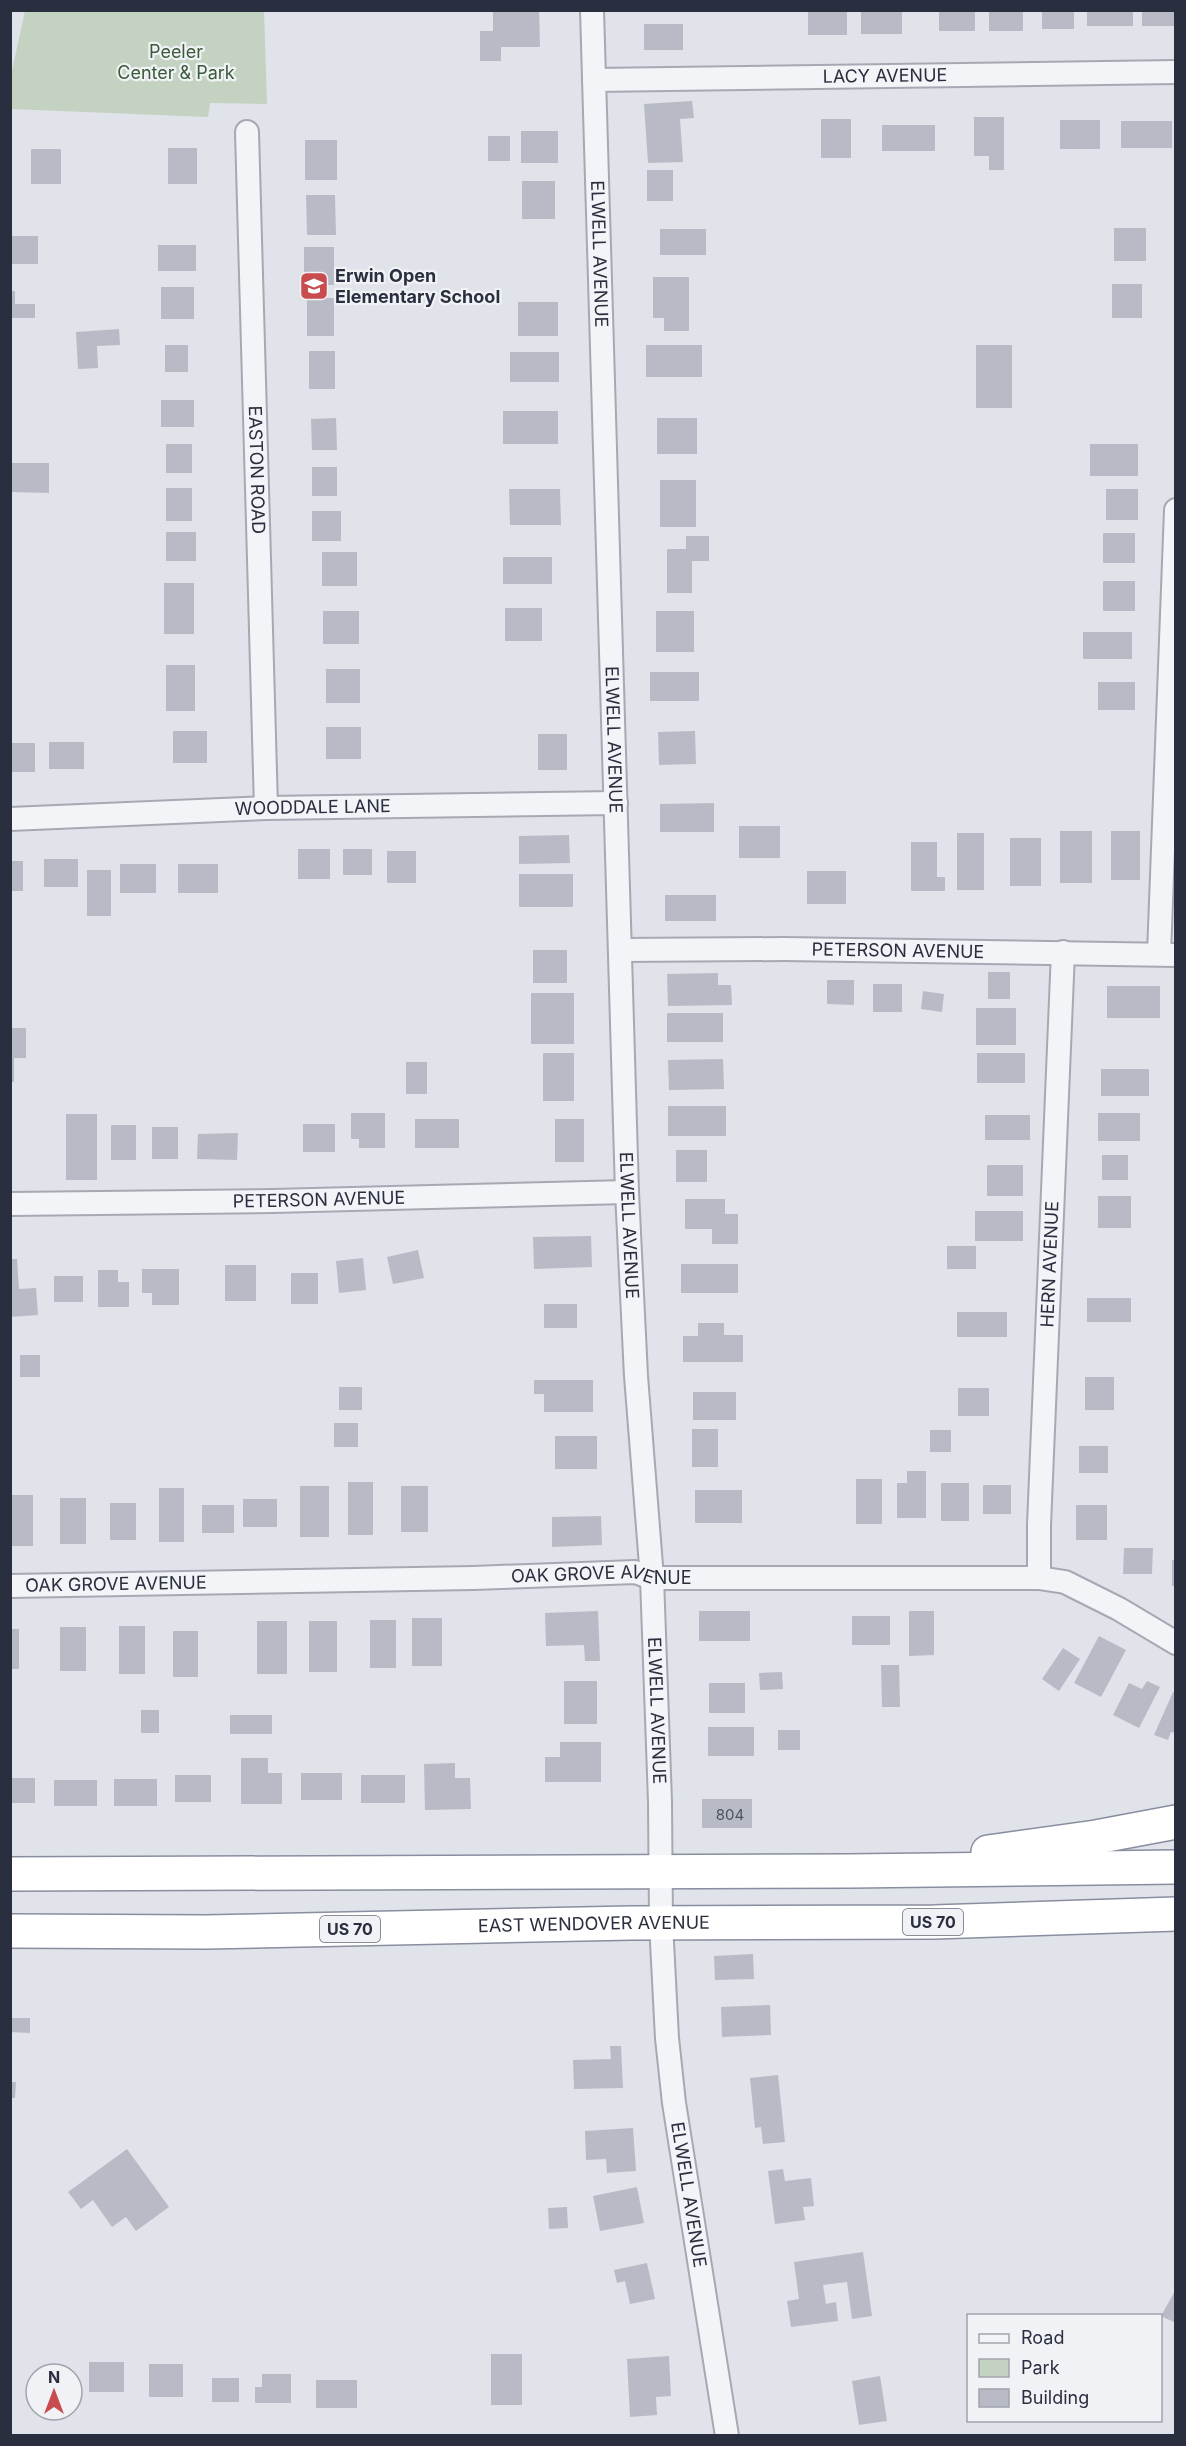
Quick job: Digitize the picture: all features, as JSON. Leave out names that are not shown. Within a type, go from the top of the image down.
[{"type":"highway","points":[[849,1871],[1096,1838],[1176,1822]]},
{"type":"highway","points":[[10,1874],[849,1871],[1176,1867]]},
{"type":"highway","name":"EAST WENDOVER AVENUE","points":[[10,1931],[206,1932],[661,1923],[934,1922],[1176,1914]]},
{"type":"street","name":"ELWELL AVENUE","points":[[592,10],[627,1192],[636,1376],[652,1578],[661,1923],[667,2038],[674,2103],[727,2436]]},
{"type":"street","name":"LACY AVENUE","points":[[594,80],[1176,72]]},
{"type":"street","name":"EASTON ROAD","points":[[247,132],[266,808]]},
{"type":"street","points":[[1167,955],[1176,510]]},
{"type":"street","name":"WOODDALE LANE","points":[[10,819],[266,808],[616,803]]},
{"type":"street","name":"PETERSON AVENUE","points":[[620,950],[784,949],[1167,955]]},
{"type":"street","name":"HERN AVENUE","points":[[1039,1578],[1038,1526],[1063,952]]},
{"type":"street","name":"PETERSON AVENUE","points":[[10,1204],[273,1201],[627,1192]]},
{"type":"street","name":"OAK GROVE AVENUE","points":[[10,1586],[474,1578],[635,1572],[652,1578],[1039,1578],[1065,1582],[1119,1609],[1176,1643]]},
{"type":"green space","name":"Peeler Center & Park","points":[[25,11],[264,11],[267,104],[210,103],[208,117],[11,109],[11,75]]},
{"type":"building","points":[[493,10],[539,10],[540,47],[501,47],[501,61],[480,61],[480,31],[493,31]]},
{"type":"building","points":[[808,10],[847,10],[847,35],[808,35]]},
{"type":"building","points":[[861,10],[902,10],[902,34],[861,34]]},
{"type":"building","points":[[939,10],[975,10],[975,31],[939,31]]},
{"type":"building","points":[[989,10],[1023,10],[1023,31],[989,31]]},
{"type":"building","points":[[1042,10],[1074,10],[1074,29],[1042,29]]},
{"type":"building","points":[[1087,10],[1133,10],[1133,26],[1087,26]]},
{"type":"building","points":[[1142,10],[1174,10],[1174,26],[1142,26]]},
{"type":"building","points":[[644,24],[683,24],[683,50],[644,50]]},
{"type":"building","points":[[692,101],[694,118],[680,119],[683,162],[648,163],[644,104]]},
{"type":"building","points":[[974,117],[1004,117],[1004,170],[989,170],[989,156],[974,156]]},
{"type":"building","points":[[821,119],[851,119],[851,158],[821,158]]},
{"type":"building","points":[[1060,120],[1100,120],[1100,149],[1060,149]]},
{"type":"building","points":[[1121,121],[1172,121],[1172,148],[1121,148]]},
{"type":"building","points":[[882,125],[935,125],[935,151],[882,151]]},
{"type":"building","points":[[521,131],[558,131],[558,163],[521,163]]},
{"type":"building","points":[[488,136],[510,136],[510,161],[488,161]]},
{"type":"building","points":[[305,140],[337,140],[337,180],[305,180]]},
{"type":"building","points":[[168,148],[197,148],[197,184],[168,184]]},
{"type":"building","points":[[31,149],[61,149],[61,184],[31,184]]},
{"type":"building","points":[[647,170],[673,170],[673,201],[647,201]]},
{"type":"building","points":[[522,181],[555,181],[555,219],[522,219]]},
{"type":"building","points":[[306,195],[335,195],[336,235],[307,235]]},
{"type":"building","points":[[1114,228],[1146,228],[1146,261],[1114,261]]},
{"type":"building","points":[[660,229],[706,229],[706,255],[660,255]]},
{"type":"building","points":[[10,236],[38,236],[38,264],[10,264]]},
{"type":"building","points":[[158,245],[196,245],[196,271],[158,271]]},
{"type":"building","points":[[304,247],[334,247],[334,285],[304,285]]},
{"type":"building","points":[[653,277],[689,277],[689,331],[664,331],[664,318],[653,318]]},
{"type":"building","points":[[1112,284],[1142,284],[1142,318],[1112,318]]},
{"type":"building","points":[[161,287],[194,287],[194,319],[161,319]]},
{"type":"building","points":[[10,291],[15,291],[15,304],[35,304],[35,318],[10,318]]},
{"type":"building","points":[[307,298],[334,298],[334,336],[307,336]]},
{"type":"building","points":[[518,302],[558,302],[558,336],[518,336]]},
{"type":"building","points":[[119,329],[120,345],[97,346],[98,368],[78,369],[76,332]]},
{"type":"building","points":[[165,345],[188,345],[188,372],[165,372]]},
{"type":"building","points":[[646,345],[702,345],[702,377],[646,377]]},
{"type":"building","points":[[976,345],[1012,345],[1012,408],[976,408]]},
{"type":"building","points":[[309,351],[335,351],[335,389],[309,389]]},
{"type":"building","points":[[510,352],[559,352],[559,382],[510,382]]},
{"type":"building","points":[[161,400],[194,400],[194,427],[161,427]]},
{"type":"building","points":[[503,411],[558,411],[558,444],[503,444]]},
{"type":"building","points":[[336,418],[337,450],[312,450],[311,419]]},
{"type":"building","points":[[657,418],[697,418],[697,454],[657,454]]},
{"type":"building","points":[[166,444],[192,444],[192,473],[166,473]]},
{"type":"building","points":[[1090,444],[1138,444],[1138,476],[1090,476]]},
{"type":"building","points":[[10,463],[49,463],[49,493],[10,492]]},
{"type":"building","points":[[312,467],[337,467],[337,496],[312,496]]},
{"type":"building","points":[[660,480],[696,480],[696,527],[660,527]]},
{"type":"building","points":[[166,488],[192,488],[192,521],[166,521]]},
{"type":"building","points":[[509,489],[560,489],[561,525],[510,525]]},
{"type":"building","points":[[1106,489],[1138,489],[1138,520],[1106,520]]},
{"type":"building","points":[[312,511],[341,511],[341,541],[312,541]]},
{"type":"building","points":[[166,532],[196,532],[196,561],[166,561]]},
{"type":"building","points":[[1103,533],[1135,533],[1135,563],[1103,563]]},
{"type":"building","points":[[686,536],[709,536],[709,561],[692,561],[692,593],[667,593],[667,549],[686,549]]},
{"type":"building","points":[[322,552],[357,552],[357,586],[322,586]]},
{"type":"building","points":[[503,557],[552,557],[552,584],[503,584]]},
{"type":"building","points":[[1103,581],[1135,581],[1135,611],[1103,611]]},
{"type":"building","points":[[164,583],[194,583],[194,634],[164,634]]},
{"type":"building","points":[[505,608],[542,608],[542,641],[505,641]]},
{"type":"building","points":[[323,611],[359,611],[359,644],[323,644]]},
{"type":"building","points":[[656,611],[694,611],[694,652],[656,652]]},
{"type":"building","points":[[1083,632],[1132,632],[1132,659],[1083,659]]},
{"type":"building","points":[[166,665],[195,665],[195,711],[166,711]]},
{"type":"building","points":[[326,669],[360,669],[360,703],[326,703]]},
{"type":"building","points":[[650,672],[699,672],[699,701],[650,701]]},
{"type":"building","points":[[1098,682],[1135,682],[1135,710],[1098,710]]},
{"type":"building","points":[[326,727],[361,727],[361,759],[326,759]]},
{"type":"building","points":[[173,731],[207,731],[207,763],[173,763]]},
{"type":"building","points":[[695,731],[696,764],[659,765],[658,732]]},
{"type":"building","points":[[538,734],[567,734],[567,770],[538,770]]},
{"type":"building","points":[[49,742],[84,742],[84,769],[49,769]]},
{"type":"building","points":[[10,743],[35,743],[35,772],[10,772]]},
{"type":"building","points":[[714,803],[714,832],[660,832],[660,804]]},
{"type":"building","points":[[739,826],[780,826],[780,858],[739,858]]},
{"type":"building","points":[[1060,831],[1092,831],[1092,883],[1060,883]]},
{"type":"building","points":[[1111,831],[1140,831],[1140,880],[1111,880]]},
{"type":"building","points":[[957,833],[984,833],[984,890],[957,890]]},
{"type":"building","points":[[569,835],[570,863],[519,864],[519,836]]},
{"type":"building","points":[[1010,838],[1041,838],[1041,886],[1010,886]]},
{"type":"building","points":[[911,842],[937,842],[937,877],[945,877],[945,891],[911,891]]},
{"type":"building","points":[[298,849],[330,849],[330,879],[298,879]]},
{"type":"building","points":[[343,849],[372,849],[372,875],[343,875]]},
{"type":"building","points":[[387,851],[416,851],[416,883],[387,883]]},
{"type":"building","points":[[44,859],[78,859],[78,887],[44,887]]},
{"type":"building","points":[[10,861],[23,861],[23,891],[10,891]]},
{"type":"building","points":[[120,864],[156,864],[156,893],[120,893]]},
{"type":"building","points":[[178,864],[218,864],[218,893],[178,893]]},
{"type":"building","points":[[87,870],[111,870],[111,916],[87,916]]},
{"type":"building","points":[[807,871],[846,871],[846,904],[807,904]]},
{"type":"building","points":[[519,874],[573,874],[573,907],[519,907]]},
{"type":"building","points":[[665,895],[716,895],[716,921],[665,921]]},
{"type":"building","points":[[533,950],[567,950],[567,983],[533,983]]},
{"type":"building","points":[[988,972],[1010,972],[1010,999],[988,999]]},
{"type":"building","points":[[718,973],[718,985],[731,985],[732,1005],[668,1006],[667,974]]},
{"type":"building","points":[[827,980],[854,980],[854,1005],[827,1004]]},
{"type":"building","points":[[873,984],[902,984],[902,1012],[873,1012]]},
{"type":"building","points":[[1107,986],[1160,986],[1160,1018],[1107,1018]]},
{"type":"building","points":[[923,991],[944,994],[942,1012],[921,1009]]},
{"type":"building","points":[[531,993],[574,993],[574,1044],[531,1044]]},
{"type":"building","points":[[976,1008],[1016,1008],[1016,1045],[976,1045]]},
{"type":"building","points":[[667,1013],[723,1013],[723,1042],[667,1042]]},
{"type":"building","points":[[10,1028],[26,1028],[26,1058],[14,1058],[14,1082],[10,1082]]},
{"type":"building","points":[[543,1053],[574,1053],[574,1101],[543,1101]]},
{"type":"building","points":[[977,1053],[1025,1053],[1025,1083],[977,1083]]},
{"type":"building","points":[[723,1059],[724,1089],[669,1090],[668,1060]]},
{"type":"building","points":[[406,1062],[427,1062],[427,1094],[406,1094]]},
{"type":"building","points":[[1101,1069],[1149,1069],[1149,1096],[1101,1096]]},
{"type":"building","points":[[668,1106],[726,1106],[726,1136],[668,1136]]},
{"type":"building","points":[[351,1113],[385,1113],[385,1148],[359,1148],[359,1139],[351,1139]]},
{"type":"building","points":[[1098,1113],[1140,1113],[1140,1141],[1098,1141]]},
{"type":"building","points":[[66,1114],[97,1114],[97,1180],[66,1180]]},
{"type":"building","points":[[985,1115],[1030,1115],[1030,1140],[985,1140]]},
{"type":"building","points":[[415,1119],[459,1119],[459,1148],[415,1148]]},
{"type":"building","points":[[555,1119],[584,1119],[584,1162],[555,1162]]},
{"type":"building","points":[[303,1124],[335,1124],[335,1152],[303,1152]]},
{"type":"building","points":[[111,1125],[136,1125],[136,1160],[111,1160]]},
{"type":"building","points":[[152,1127],[178,1127],[178,1159],[152,1159]]},
{"type":"building","points":[[238,1133],[237,1160],[197,1159],[198,1134]]},
{"type":"building","points":[[676,1150],[707,1150],[707,1182],[676,1182]]},
{"type":"building","points":[[1102,1155],[1128,1155],[1128,1180],[1102,1180]]},
{"type":"building","points":[[987,1165],[1023,1165],[1023,1196],[987,1196]]},
{"type":"building","points":[[1098,1196],[1131,1196],[1131,1228],[1098,1228]]},
{"type":"building","points":[[685,1199],[725,1199],[725,1214],[738,1214],[738,1244],[712,1244],[712,1229],[685,1229]]},
{"type":"building","points":[[975,1211],[1023,1211],[1023,1241],[975,1241]]},
{"type":"building","points":[[591,1236],[592,1267],[534,1269],[533,1237]]},
{"type":"building","points":[[947,1246],[976,1246],[976,1269],[947,1269]]},
{"type":"building","points":[[418,1250],[424,1278],[393,1284],[387,1257]]},
{"type":"building","points":[[363,1258],[366,1290],[339,1293],[336,1261]]},
{"type":"building","points":[[10,1259],[17,1259],[19,1289],[36,1288],[38,1315],[10,1317]]},
{"type":"building","points":[[681,1264],[738,1264],[738,1293],[681,1293]]},
{"type":"building","points":[[225,1265],[256,1265],[256,1301],[225,1301]]},
{"type":"building","points":[[142,1269],[179,1269],[179,1305],[152,1305],[152,1293],[142,1293]]},
{"type":"building","points":[[98,1270],[118,1270],[118,1282],[129,1282],[129,1307],[98,1307]]},
{"type":"building","points":[[291,1273],[318,1273],[318,1304],[291,1304]]},
{"type":"building","points":[[54,1276],[83,1276],[83,1302],[54,1302]]},
{"type":"building","points":[[1087,1298],[1131,1298],[1131,1322],[1087,1322]]},
{"type":"building","points":[[544,1304],[577,1304],[577,1328],[544,1328]]},
{"type":"building","points":[[957,1312],[1007,1312],[1007,1337],[957,1337]]},
{"type":"building","points":[[698,1323],[724,1323],[724,1335],[743,1335],[743,1362],[683,1362],[683,1336],[698,1336]]},
{"type":"building","points":[[20,1355],[40,1355],[40,1377],[20,1377]]},
{"type":"building","points":[[1085,1377],[1114,1377],[1114,1410],[1085,1410]]},
{"type":"building","points":[[534,1380],[593,1380],[593,1412],[544,1412],[544,1394],[534,1394]]},
{"type":"building","points":[[339,1387],[362,1387],[362,1410],[339,1410]]},
{"type":"building","points":[[958,1388],[989,1388],[989,1416],[958,1416]]},
{"type":"building","points":[[693,1392],[736,1392],[736,1420],[693,1420]]},
{"type":"building","points":[[334,1423],[358,1423],[358,1447],[334,1447]]},
{"type":"building","points":[[692,1429],[718,1429],[718,1467],[692,1467]]},
{"type":"building","points":[[930,1430],[951,1430],[951,1452],[930,1452]]},
{"type":"building","points":[[555,1436],[597,1436],[597,1469],[555,1469]]},
{"type":"building","points":[[1079,1446],[1108,1446],[1108,1473],[1079,1473]]},
{"type":"building","points":[[907,1471],[926,1471],[926,1518],[897,1518],[897,1483],[907,1483]]},
{"type":"building","points":[[856,1479],[882,1479],[882,1524],[856,1524]]},
{"type":"building","points":[[348,1482],[373,1482],[373,1535],[348,1535]]},
{"type":"building","points":[[941,1483],[969,1483],[969,1521],[941,1521]]},
{"type":"building","points":[[983,1485],[1011,1485],[1011,1514],[983,1514]]},
{"type":"building","points":[[300,1486],[329,1486],[329,1537],[300,1537]]},
{"type":"building","points":[[401,1486],[428,1486],[428,1532],[401,1532]]},
{"type":"building","points":[[159,1488],[184,1488],[184,1542],[159,1542]]},
{"type":"building","points":[[695,1490],[742,1490],[742,1523],[695,1523]]},
{"type":"building","points":[[10,1495],[33,1495],[33,1546],[10,1546]]},
{"type":"building","points":[[60,1498],[86,1498],[86,1544],[60,1544]]},
{"type":"building","points":[[243,1499],[277,1499],[277,1527],[243,1527]]},
{"type":"building","points":[[110,1503],[136,1503],[136,1540],[110,1540]]},
{"type":"building","points":[[202,1505],[234,1505],[234,1533],[202,1533]]},
{"type":"building","points":[[1076,1505],[1107,1505],[1107,1540],[1076,1540]]},
{"type":"building","points":[[601,1516],[602,1545],[552,1547],[552,1517]]},
{"type":"building","points":[[1124,1548],[1153,1548],[1152,1574],[1123,1574]]},
{"type":"building","points":[[1172,1560],[1176,1560],[1176,1586],[1172,1586]]},
{"type":"building","points":[[598,1611],[600,1661],[585,1661],[584,1645],[546,1646],[545,1613]]},
{"type":"building","points":[[699,1611],[750,1611],[750,1641],[699,1641]]},
{"type":"building","points":[[909,1611],[934,1611],[934,1655],[909,1656]]},
{"type":"building","points":[[852,1616],[890,1616],[890,1645],[852,1645]]},
{"type":"building","points":[[412,1618],[442,1618],[442,1666],[412,1666]]},
{"type":"building","points":[[370,1620],[396,1620],[396,1668],[370,1668]]},
{"type":"building","points":[[257,1621],[287,1621],[287,1674],[257,1674]]},
{"type":"building","points":[[309,1621],[337,1621],[337,1672],[309,1672]]},
{"type":"building","points":[[119,1626],[145,1626],[145,1674],[119,1674]]},
{"type":"building","points":[[60,1627],[86,1627],[86,1671],[60,1671]]},
{"type":"building","points":[[10,1629],[19,1629],[19,1669],[10,1669]]},
{"type":"building","points":[[173,1631],[198,1631],[198,1677],[173,1677]]},
{"type":"building","points":[[1099,1636],[1126,1650],[1101,1697],[1074,1683]]},
{"type":"building","points":[[1063,1648],[1080,1659],[1059,1691],[1042,1679]]},
{"type":"building","points":[[881,1665],[899,1665],[900,1707],[882,1707]]},
{"type":"building","points":[[782,1672],[783,1689],[760,1690],[759,1673]]},
{"type":"building","points":[[564,1681],[597,1681],[597,1724],[564,1724]]},
{"type":"building","points":[[1147,1681],[1160,1687],[1139,1728],[1113,1715],[1129,1683],[1142,1689]]},
{"type":"building","points":[[709,1683],[745,1683],[745,1713],[709,1713]]},
{"type":"building","points":[[1173,1692],[1176,1693],[1176,1733],[1171,1732],[1168,1740],[1154,1735]]},
{"type":"building","points":[[141,1710],[159,1710],[159,1733],[141,1733]]},
{"type":"building","points":[[230,1715],[272,1715],[272,1734],[230,1734]]},
{"type":"building","points":[[708,1727],[754,1727],[754,1756],[708,1756]]},
{"type":"building","points":[[778,1730],[800,1730],[800,1750],[778,1750]]},
{"type":"building","points":[[560,1742],[601,1742],[601,1782],[545,1782],[545,1757],[560,1757]]},
{"type":"building","points":[[241,1758],[268,1758],[268,1773],[282,1773],[282,1804],[241,1804]]},
{"type":"building","points":[[455,1763],[455,1778],[470,1778],[471,1809],[425,1810],[424,1764]]},
{"type":"building","points":[[301,1773],[342,1773],[342,1800],[301,1800]]},
{"type":"building","points":[[175,1775],[211,1775],[211,1802],[175,1802]]},
{"type":"building","points":[[361,1775],[405,1775],[405,1803],[361,1803]]},
{"type":"building","points":[[10,1778],[35,1778],[35,1803],[10,1803]]},
{"type":"building","points":[[114,1779],[157,1779],[157,1806],[114,1806]]},
{"type":"building","points":[[54,1780],[97,1780],[97,1806],[54,1806]]},
{"type":"building","points":[[702,1799],[752,1799],[752,1828],[702,1828]]},
{"type":"building","points":[[753,1954],[754,1979],[715,1980],[714,1956]]},
{"type":"building","points":[[770,2005],[771,2035],[722,2037],[721,2007]]},
{"type":"building","points":[[10,2018],[30,2018],[30,2033],[10,2032]]},
{"type":"building","points":[[610,2046],[621,2046],[623,2088],[574,2089],[573,2060],[611,2059]]},
{"type":"building","points":[[778,2075],[785,2142],[763,2144],[761,2127],[755,2128],[750,2078]]},
{"type":"building","points":[[10,2082],[16,2082],[15,2098],[10,2098]]},
{"type":"building","points":[[633,2128],[636,2171],[607,2173],[606,2159],[586,2160],[585,2131]]},
{"type":"building","points":[[127,2149],[169,2207],[136,2231],[126,2217],[112,2227],[93,2200],[81,2209],[68,2192]]},
{"type":"building","points":[[783,2169],[785,2181],[811,2178],[814,2206],[803,2207],[805,2220],[775,2224],[768,2171]]},
{"type":"building","points":[[637,2187],[644,2223],[600,2231],[593,2196]]},
{"type":"building","points":[[567,2207],[568,2228],[549,2229],[548,2208]]},
{"type":"building","points":[[863,2252],[872,2316],[852,2319],[847,2282],[823,2285],[826,2304],[836,2302],[838,2321],[791,2327],[787,2301],[799,2299],[794,2262]]},
{"type":"building","points":[[647,2263],[655,2299],[630,2304],[625,2281],[617,2283],[614,2270]]},
{"type":"building","points":[[1176,2289],[1176,2323],[1162,2316]]},
{"type":"building","points":[[491,2354],[522,2354],[522,2405],[491,2405]]},
{"type":"building","points":[[669,2356],[671,2396],[656,2397],[657,2415],[630,2417],[627,2359]]},
{"type":"building","points":[[89,2362],[124,2362],[124,2392],[89,2392]]},
{"type":"building","points":[[149,2364],[183,2364],[183,2397],[149,2397]]},
{"type":"building","points":[[262,2374],[291,2374],[291,2403],[255,2403],[255,2387],[262,2387]]},
{"type":"building","points":[[880,2376],[887,2421],[859,2425],[852,2381]]},
{"type":"building","points":[[212,2378],[239,2378],[239,2402],[212,2402]]},
{"type":"building","points":[[316,2380],[357,2380],[357,2408],[316,2408]]},
{"type":"place","name":"Erwin Open Elementary School","points":[[314,286]]}]
